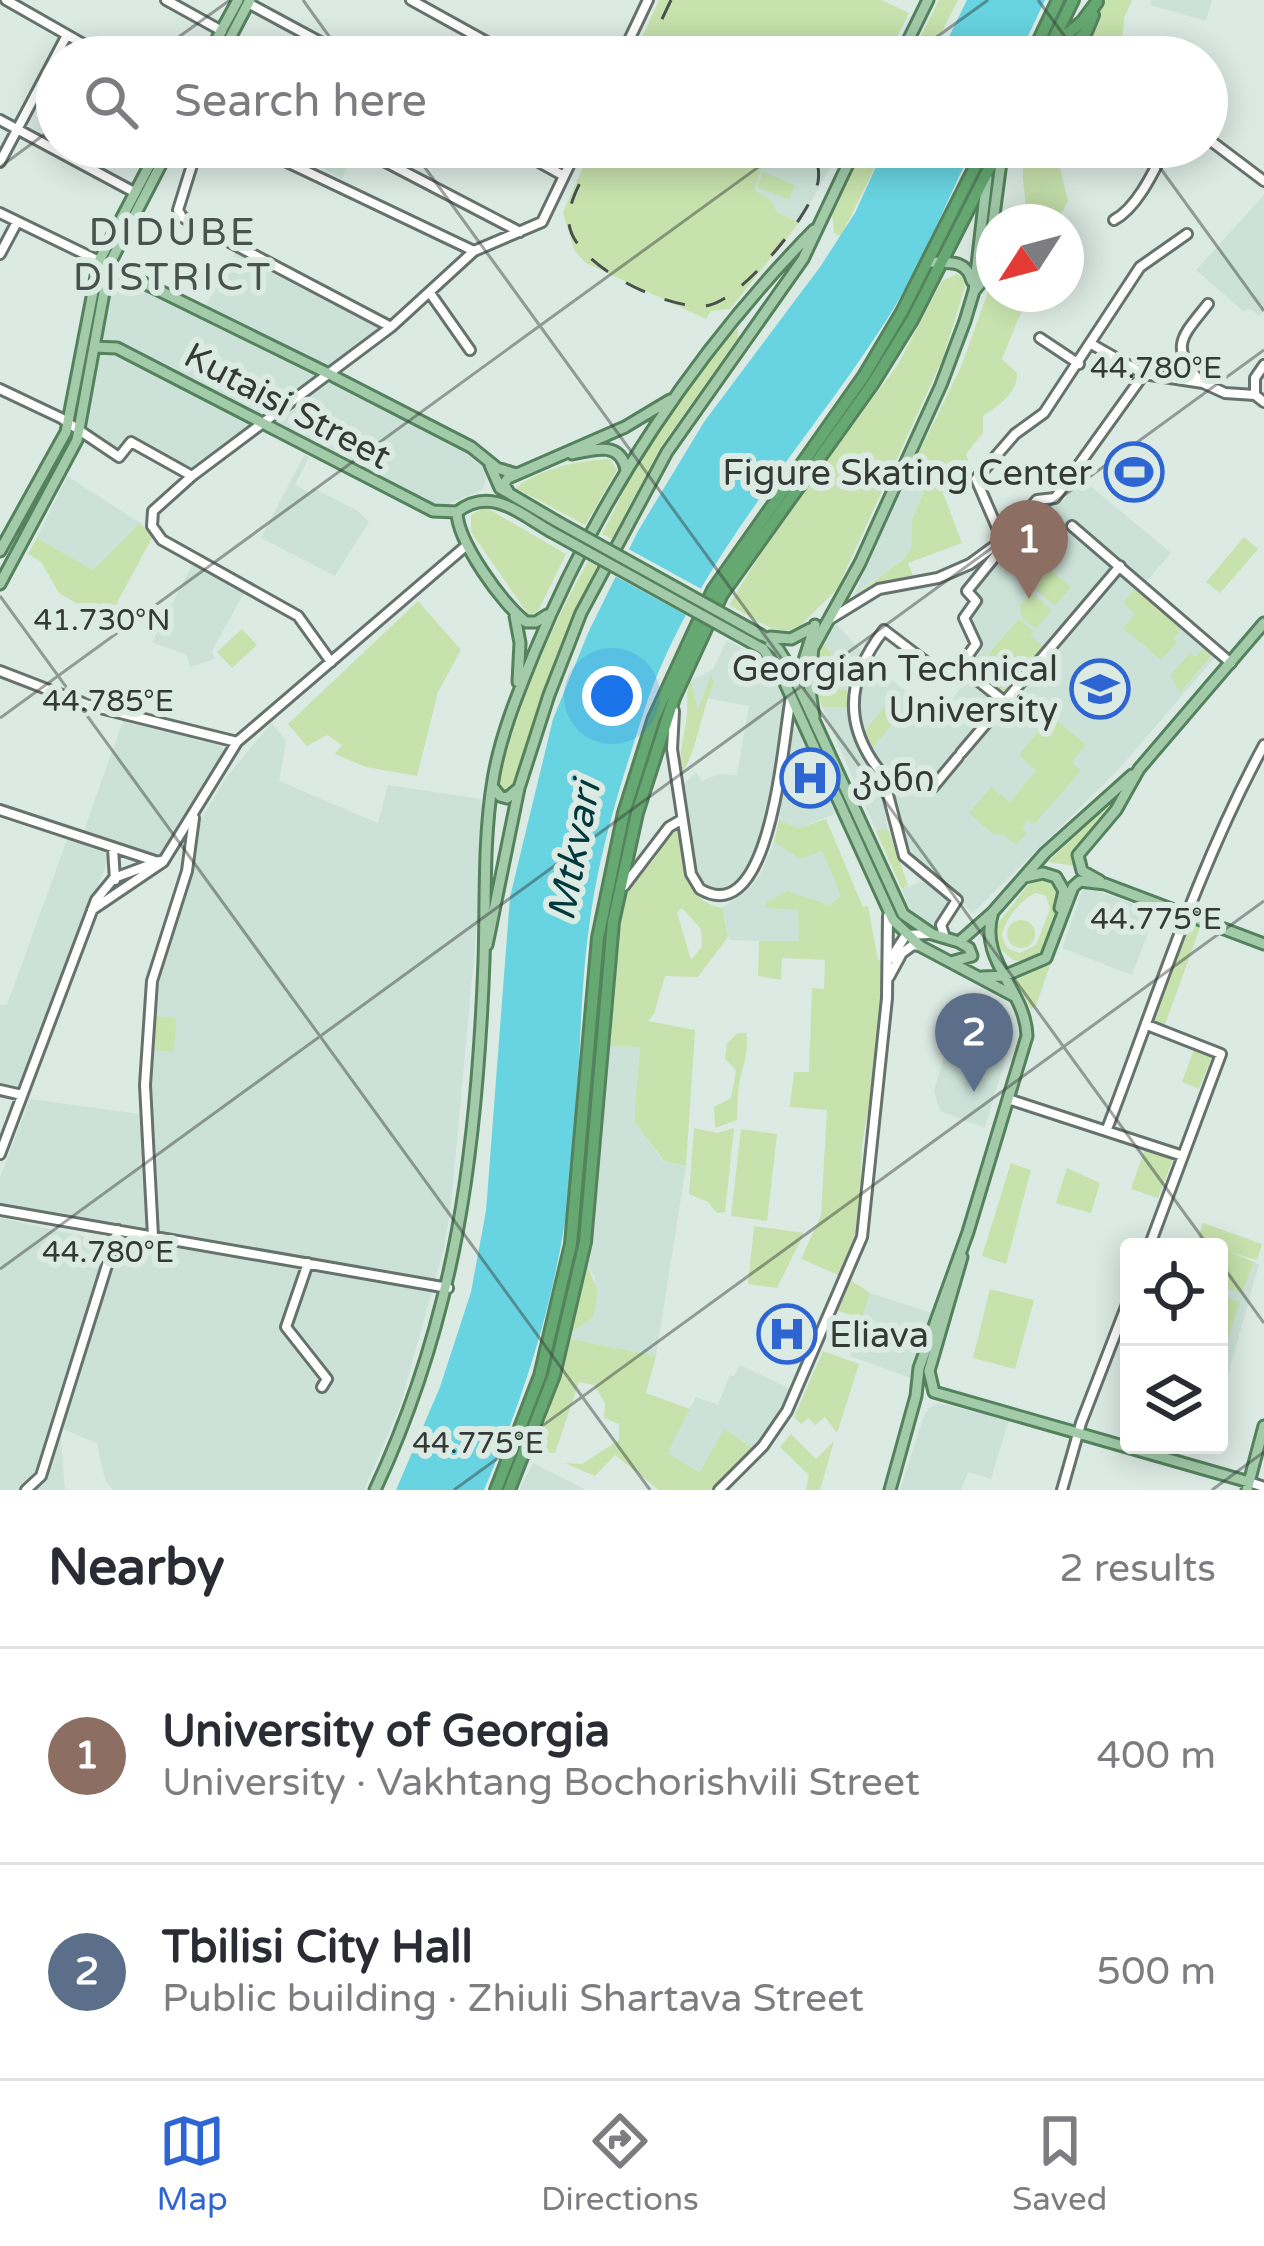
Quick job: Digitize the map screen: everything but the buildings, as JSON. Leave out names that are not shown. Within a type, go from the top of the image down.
[{"type":"highway","points":[[1068,1],[1079,13],[1095,3]]},
{"type":"highway","points":[[1053,36],[1068,1]]},
{"type":"highway","points":[[1053,36],[1068,1]]},
{"type":"highway","points":[[1079,36],[1086,32],[1095,3]]},
{"type":"highway","points":[[509,1490],[554,1375],[585,1242],[618,894],[637,814],[674,698],[722,594],[873,383],[912,320],[935,262],[984,168]]},
{"type":"highway","points":[[496,1490],[540,1376],[571,1244],[598,938],[624,813],[654,718],[713,590],[864,376],[989,168]]},
{"type":"main road","points":[[910,36],[928,0]]},
{"type":"main road","points":[[224,36],[245,1]]},
{"type":"main road","points":[[0,551],[68,423],[104,263],[134,192],[151,168]]},
{"type":"main road","points":[[0,584],[79,432],[104,263],[155,168]]},
{"type":"main road","points":[[484,957],[519,788],[565,651],[594,585],[667,452],[803,259],[845,168]]},
{"type":"main road","points":[[974,291],[984,279],[988,261],[994,168]]},
{"type":"main road","points":[[814,718],[810,663],[941,385],[974,291],[988,172]]},
{"type":"main road","points":[[375,1490],[412,1404],[448,1288],[468,1174],[492,786],[517,694],[551,612],[627,473],[675,397],[727,328],[814,230]]},
{"type":"main road","points":[[935,262],[967,267],[974,291]]},
{"type":"main road","points":[[104,263],[329,374],[515,474]]},
{"type":"main road","points":[[727,328],[742,322],[749,338]]},
{"type":"main road","name":"Kutaisi Street","points":[[94,347],[117,348],[433,511],[457,512]]},
{"type":"main road","points":[[509,493],[504,484],[515,474],[625,427],[675,397]]},
{"type":"main road","points":[[561,456],[614,451],[624,459],[627,473]]},
{"type":"main road","points":[[489,462],[496,484],[553,526]]},
{"type":"main road","points":[[551,612],[531,622],[513,610],[467,545],[457,512],[472,502],[494,499],[766,641],[786,660],[893,897],[911,922],[969,948],[972,956],[951,962]]},
{"type":"main road","points":[[766,641],[796,638],[836,605]]},
{"type":"main road","points":[[513,610],[520,643],[517,694]]},
{"type":"main road","points":[[798,712],[797,683],[815,625]]},
{"type":"main road","points":[[959,942],[1139,769],[1261,632]]},
{"type":"main road","points":[[766,641],[887,910],[920,946],[1018,1000]]},
{"type":"main road","points":[[1139,769],[1116,810],[1077,858],[1082,871],[1264,944]]},
{"type":"main road","points":[[492,786],[506,798],[519,788]]},
{"type":"main road","points":[[489,818],[502,807],[511,822]]},
{"type":"main road","points":[[1021,880],[1043,873],[1060,880],[1064,891],[1055,940]]},
{"type":"main road","points":[[976,976],[1004,976],[1046,958],[1075,884],[1105,884]]},
{"type":"main road","points":[[890,1490],[919,1368],[968,1232],[1027,1036],[1026,1017],[987,936],[993,912]]},
{"type":"main road","points":[[994,956],[1010,967],[1026,969]]},
{"type":"main road","points":[[968,1232],[928,1371],[934,1392],[1248,1486],[1264,1426]]},
{"type":"street","points":[[6,0],[67,35]]},
{"type":"street","points":[[166,0],[226,33]]},
{"type":"street","points":[[410,0],[476,36]]},
{"type":"street","points":[[631,36],[648,0]]},
{"type":"street","points":[[245,1],[309,36]]},
{"type":"street","points":[[0,162],[36,93]]},
{"type":"street","points":[[0,120],[36,139]]},
{"type":"street","points":[[1228,154],[1264,181]]},
{"type":"street","points":[[89,168],[134,192]]},
{"type":"street","points":[[191,168],[178,210],[182,217],[391,326]]},
{"type":"street","points":[[306,168],[474,251]]},
{"type":"street","points":[[397,168],[521,233]]},
{"type":"street","points":[[550,168],[564,176]]},
{"type":"street","points":[[331,662],[293,613],[160,538],[152,526],[153,511],[192,476],[391,326],[474,251],[542,221],[568,168]]},
{"type":"street","points":[[1114,220],[1135,199],[1153,168]]},
{"type":"street","points":[[0,214],[104,263]]},
{"type":"street","points":[[0,254],[17,222]]},
{"type":"street","points":[[889,782],[876,766],[855,720],[860,664],[884,630],[947,677],[962,667],[976,644],[964,618],[976,601],[967,591],[1001,548],[976,479],[1015,434],[1044,413],[1141,267],[1186,233]]},
{"type":"street","points":[[430,293],[470,350]]},
{"type":"street","points":[[1203,383],[1182,361],[1180,350],[1183,336],[1208,304]]},
{"type":"street","points":[[1040,338],[1079,364]]},
{"type":"street","points":[[1093,345],[1144,374],[1260,398],[1255,378],[1264,365]]},
{"type":"street","points":[[828,620],[879,589],[962,569],[1001,541],[1036,500],[1055,498],[1144,374]]},
{"type":"street","points":[[0,389],[68,423],[119,457],[131,442],[192,476]]},
{"type":"street","points":[[1072,526],[1231,663]]},
{"type":"street","points":[[92,910],[129,877],[162,859],[237,742],[467,545]]},
{"type":"street","points":[[946,940],[941,925],[957,900],[904,856],[886,792],[889,782],[902,767],[933,787],[1120,566]]},
{"type":"street","points":[[962,667],[1005,702]]},
{"type":"street","points":[[0,671],[88,705],[237,742]]},
{"type":"street","points":[[674,698],[672,749],[694,883],[715,896],[736,891],[754,869],[768,832],[791,698]]},
{"type":"street","points":[[786,731],[795,722],[804,725]]},
{"type":"street","points":[[1107,1130],[1188,915],[1238,793],[1264,745]]},
{"type":"street","points":[[0,810],[162,859]]},
{"type":"street","points":[[153,1236],[145,1084],[152,981],[187,871],[194,814]]},
{"type":"street","points":[[618,894],[669,827],[681,820]]},
{"type":"street","points":[[113,847],[129,877]]},
{"type":"street","points":[[113,847],[118,889]]},
{"type":"street","points":[[0,1154],[92,910],[114,878],[129,877]]},
{"type":"street","points":[[719,1490],[763,1447],[787,1411],[862,1237],[889,979],[887,910]]},
{"type":"street","points":[[889,965],[906,935],[932,934]]},
{"type":"street","points":[[889,979],[902,953],[909,946],[920,946]]},
{"type":"street","points":[[1147,1025],[1221,1054],[1152,1238]]},
{"type":"street","points":[[0,1090],[22,1095]]},
{"type":"street","points":[[1008,1099],[1183,1156]]},
{"type":"street","points":[[0,1210],[448,1288]]},
{"type":"street","points":[[26,1490],[40,1476],[118,1230]]},
{"type":"street","points":[[308,1263],[286,1328],[327,1379],[322,1387]]},
{"type":"street","points":[[1062,1490],[1120,1323]]},
{"type":"street","points":[[1248,1486],[1264,1487]]},
{"type":"shaded area","points":[[1152,0],[1212,0],[1206,21],[1150,5]]},
{"type":"shaded area","points":[[323,168],[347,168],[342,178]]},
{"type":"shaded area","points":[[761,168],[830,168],[799,223],[777,212],[770,199],[753,190]]},
{"type":"shaded area","points":[[1264,195],[1264,311],[1259,316],[1251,309],[1243,311],[1196,270]]},
{"type":"shaded area","points":[[237,250],[382,328],[327,368],[204,308]]},
{"type":"shaded area","points":[[114,272],[316,377],[257,417],[102,338]]},
{"type":"shaded area","points":[[114,351],[250,425],[191,470],[132,438],[119,454],[85,435],[99,353]]},
{"type":"shaded area","points":[[327,382],[475,456],[488,474],[482,490],[431,507],[274,425],[273,421]]},
{"type":"shaded area","points":[[304,455],[309,457],[295,485],[310,493],[313,488],[358,511],[369,522],[335,576],[261,538]]},
{"type":"shaded area","points":[[916,459],[934,466],[912,518],[911,548],[904,559],[862,589],[865,597],[849,606]]},
{"type":"shaded area","points":[[67,476],[140,523],[93,570],[37,538]]},
{"type":"shaded area","name":"Georgian Technical University","points":[[1082,479],[1171,553],[1141,588],[1218,654],[1118,770],[973,913],[958,901],[942,929],[929,925],[909,908],[902,889],[927,875],[907,858],[888,788],[860,730],[852,690],[854,667],[863,656],[937,717],[972,674],[964,667],[978,646],[969,591],[1045,503],[1063,501]]},
{"type":"shaded area","points":[[193,563],[245,591],[212,651],[215,659],[190,667],[187,655],[152,642]]},
{"type":"shaded area","points":[[834,622],[862,651],[849,667],[847,690],[826,690],[831,653],[821,642]]},
{"type":"shaded area","points":[[727,640],[763,660],[786,701],[766,823],[752,864],[737,884],[713,891],[698,878],[682,786],[696,772],[702,781],[719,774],[737,775],[749,706],[707,698],[714,684],[697,713],[691,681],[713,669]]},
{"type":"shaded area","points":[[822,707],[848,707],[874,767],[884,777],[887,830],[876,831]]},
{"type":"shaded area","points":[[123,721],[221,746],[225,754],[158,859],[83,833]]},
{"type":"shaded area","points":[[272,723],[286,741],[279,781],[378,823],[388,785],[481,799],[486,827],[451,1205],[444,1248],[400,1406],[364,1490],[113,1490],[105,1480],[97,1443],[60,1428],[65,1490],[0,1490],[0,1218],[110,1242],[83,1327],[88,1330],[125,1228],[0,1206],[0,1177],[30,1099],[148,1115],[155,979],[192,876],[191,849],[201,819],[227,776]]},
{"type":"shaded area","points":[[794,728],[802,730],[835,814],[799,828],[779,820]]},
{"type":"shaded area","points":[[68,837],[111,853],[17,1089],[0,1086],[0,1005],[7,1005]]},
{"type":"shaded area","points":[[774,842],[800,858],[822,851],[842,896],[830,905],[787,891],[767,902],[766,908],[799,909],[799,942],[729,940],[722,908],[750,888]]},
{"type":"shaded area","points":[[1084,886],[1156,912],[1132,975],[1062,948]]},
{"type":"shaded area","points":[[981,996],[999,1001],[1010,1014],[1013,1033],[985,1128],[940,1111],[934,1091],[954,1022],[970,1026]]},
{"type":"shaded area","points":[[610,1046],[640,1047],[634,1121],[663,1161],[686,1166],[656,1356],[571,1339],[572,1332],[593,1318],[595,1277],[587,1265]]},
{"type":"shaded area","points":[[1228,1252],[1259,1264],[1228,1375]]},
{"type":"shaded area","points":[[870,1293],[932,1313],[913,1379],[850,1356]]},
{"type":"shaded area","points":[[740,1365],[790,1389],[769,1429],[753,1448],[724,1430],[701,1472],[666,1453],[696,1397],[718,1405],[729,1376]]},
{"type":"shaded area","points":[[939,1403],[1009,1420],[991,1479],[968,1472],[961,1490],[900,1490],[923,1418]]},
{"type":"shaded area","points":[[533,1463],[584,1489],[584,1490],[519,1490]]},
{"type":"green space","points":[[659,0],[881,0],[909,13],[898,36],[643,36]]},
{"type":"green space","points":[[939,0],[958,0],[940,36],[921,36]]},
{"type":"green space","points":[[1102,0],[1132,0],[1123,36],[1079,36]]},
{"type":"green space","points":[[583,168],[762,168],[754,190],[770,199],[777,212],[799,223],[730,309],[711,311],[706,319],[586,263],[574,250],[563,212]]},
{"type":"green space","points":[[853,168],[875,168],[841,236],[834,233],[832,211]]},
{"type":"green space","points":[[1023,168],[1060,168],[1066,204],[1025,202]]},
{"type":"green space","points":[[763,172],[795,185],[789,200],[757,187]]},
{"type":"green space","points":[[957,274],[965,287],[943,358],[837,589],[796,630],[774,630],[729,605],[785,514],[897,366],[942,281]]},
{"type":"green space","points":[[981,312],[1022,312],[1002,359],[1017,373],[1014,387],[983,416],[983,433],[966,454],[962,480],[945,487],[943,493],[962,543],[908,563],[917,587],[865,597],[862,590],[904,559],[911,548],[912,519],[934,466],[916,459],[961,367]]},
{"type":"green space","points":[[738,328],[738,338],[660,448],[612,539],[602,534],[677,397],[695,371]]},
{"type":"green space","points":[[610,459],[617,470],[585,525],[516,488],[560,467]]},
{"type":"green space","points":[[485,507],[566,554],[537,613],[528,614],[471,532],[471,515]]},
{"type":"green space","points":[[140,523],[153,536],[107,621],[59,593],[41,562],[28,554],[37,538],[93,570]]},
{"type":"green space","points":[[1244,537],[1258,549],[1220,593],[1206,582]]},
{"type":"green space","points":[[1033,556],[1071,587],[1055,606],[1034,588]]},
{"type":"green space","points":[[588,561],[597,566],[555,658],[514,788],[505,794],[500,779],[526,694]]},
{"type":"green space","points":[[1136,588],[1182,628],[1173,639],[1177,643],[1161,660],[1123,628],[1135,614],[1123,603]]},
{"type":"green space","points":[[1031,593],[1052,610],[1036,629],[1021,616],[1020,606]]},
{"type":"green space","points":[[418,601],[461,650],[438,692],[417,776],[366,767],[335,754],[342,745],[327,735],[307,746],[288,724]]},
{"type":"green space","points":[[1019,619],[1045,648],[1018,679],[988,654]]},
{"type":"green space","points":[[242,629],[257,645],[232,668],[217,652]]},
{"type":"green space","points":[[821,642],[831,652],[826,690],[847,690],[848,707],[822,707],[814,683]]},
{"type":"green space","points":[[1204,648],[1212,655],[1180,692],[1170,676],[1190,653],[1196,657]]},
{"type":"green space","points":[[984,654],[1018,682],[1004,699],[970,670]]},
{"type":"green space","points":[[1102,656],[1129,679],[1103,710],[1076,687]]},
{"type":"green space","points":[[711,674],[714,684],[681,772],[689,685],[691,681],[698,710]]},
{"type":"green space","points":[[884,707],[897,718],[873,747],[864,732]]},
{"type":"green space","points":[[1051,716],[1086,745],[1072,762],[1081,771],[1034,824],[1027,820],[1022,828],[1027,833],[1016,845],[1004,835],[993,834],[969,813],[991,787],[1010,802],[1036,771],[1019,755]]},
{"type":"green space","points":[[1117,797],[1073,854],[1074,866],[1048,862]]},
{"type":"green space","points":[[826,819],[863,907],[868,906],[878,960],[884,961],[882,1029],[862,1145],[859,1237],[841,1276],[801,1259],[821,1215],[827,1110],[790,1107],[794,1072],[809,1072],[812,988],[824,989],[825,960],[782,958],[781,980],[758,976],[759,941],[799,941],[798,910],[765,908],[767,902],[787,891],[830,905],[841,896],[822,851],[800,859],[774,842],[779,820],[799,828]]},
{"type":"green space","points":[[673,828],[679,833],[693,890],[722,908],[728,937],[698,977],[665,976],[648,1021],[695,1030],[686,1166],[664,1161],[634,1121],[640,1047],[610,1046],[622,904],[628,889],[654,860]],"holes":[[[682,908],[701,929],[702,946],[691,960],[677,912]]]},
{"type":"green space","points":[[888,829],[908,885],[902,889],[876,831]]},
{"type":"green space","points":[[1041,879],[1058,886],[1057,915],[1039,954],[1028,961],[1013,960],[998,947],[996,926],[1028,885]],"holes":[[[1036,893],[1046,896],[1050,909],[1036,945],[1020,953],[1007,948],[1002,936],[1014,911]]]},
{"type":"green space","points":[[1021,920],[1031,924],[1035,934],[1031,944],[1021,948],[1011,944],[1007,934],[1011,924]]},
{"type":"green space","points":[[1186,923],[1200,928],[1164,1027],[1151,1022]]},
{"type":"green space","points":[[1050,965],[1036,1006],[1031,1009],[1015,980]]},
{"type":"green space","points":[[156,1016],[176,1018],[174,1052],[154,1050]]},
{"type":"green space","points":[[738,1033],[746,1033],[747,1044],[737,1120],[715,1128],[714,1107],[731,1098],[736,1070],[725,1059],[727,1043]]},
{"type":"green space","points":[[1194,1049],[1212,1056],[1199,1089],[1182,1082]]},
{"type":"green space","points":[[694,1128],[717,1133],[734,1128],[725,1212],[717,1213],[708,1202],[689,1194]]},
{"type":"green space","points":[[741,1129],[777,1134],[767,1221],[731,1216]]},
{"type":"green space","points":[[1145,1149],[1173,1159],[1158,1198],[1131,1189]]},
{"type":"green space","points":[[1011,1163],[1031,1170],[1006,1264],[982,1256]]},
{"type":"green space","points":[[1067,1168],[1100,1183],[1091,1213],[1056,1203]]},
{"type":"green space","points":[[1203,1223],[1262,1244],[1257,1260],[1229,1252],[1254,1262],[1242,1293],[1228,1288],[1228,1238],[1198,1238]]},
{"type":"green space","points":[[754,1226],[804,1233],[777,1288],[748,1284]]},
{"type":"green space","points":[[587,1265],[598,1291],[593,1318],[572,1332]]},
{"type":"green space","points":[[848,1278],[870,1293],[862,1318],[835,1310]]},
{"type":"green space","points":[[990,1289],[1034,1300],[1015,1369],[973,1358]]},
{"type":"green space","points":[[1228,1298],[1240,1302],[1228,1338]]},
{"type":"green space","points":[[571,1339],[656,1356],[646,1393],[690,1409],[667,1453],[700,1472],[724,1429],[753,1448],[713,1490],[659,1490],[615,1455],[595,1476],[564,1463],[582,1464],[619,1440],[619,1424],[604,1418],[605,1403],[594,1385],[579,1382],[555,1453],[536,1452]]},
{"type":"green space","points":[[823,1351],[859,1364],[837,1433],[825,1417],[815,1425],[809,1418],[801,1424],[794,1417]]},
{"type":"green space","points":[[791,1434],[816,1459],[834,1441],[820,1490],[806,1490],[809,1475],[780,1447]]},
{"type":"water","points":[[967,0],[1045,0],[1028,36],[949,36]]},
{"type":"water","name":"Mtkvari","points":[[875,168],[963,168],[892,311],[717,561],[664,659],[621,786],[595,887],[567,1209],[529,1372],[484,1490],[396,1490],[440,1387],[471,1292],[486,1211],[510,897],[553,719],[638,531],[704,422],[855,213]]},
{"type":"pier","points":[[623,546],[705,591],[692,618],[609,573]]},
{"type":"railway","points":[[654,36],[671,0]]},
{"type":"railway","points":[[588,168],[571,204],[569,223],[574,239],[605,270],[627,283],[693,306],[724,299],[757,271],[803,214],[818,182],[818,168]]},
{"type":"place","name":"Figure Skating Center","points":[[1134,472]]},
{"type":"place","name":"University of Georgia","points":[[1029,599]]},
{"type":"place","name":"Georgian Technical University","points":[[1100,689]]},
{"type":"place","name":"კანი","points":[[810,778]]},
{"type":"place","name":"Tbilisi City Hall","points":[[974,1092]]},
{"type":"place","name":"Eliava","points":[[787,1334]]},
{"type":"district","name":"DIDUBE DISTRICT","points":[[173,254]]}]
